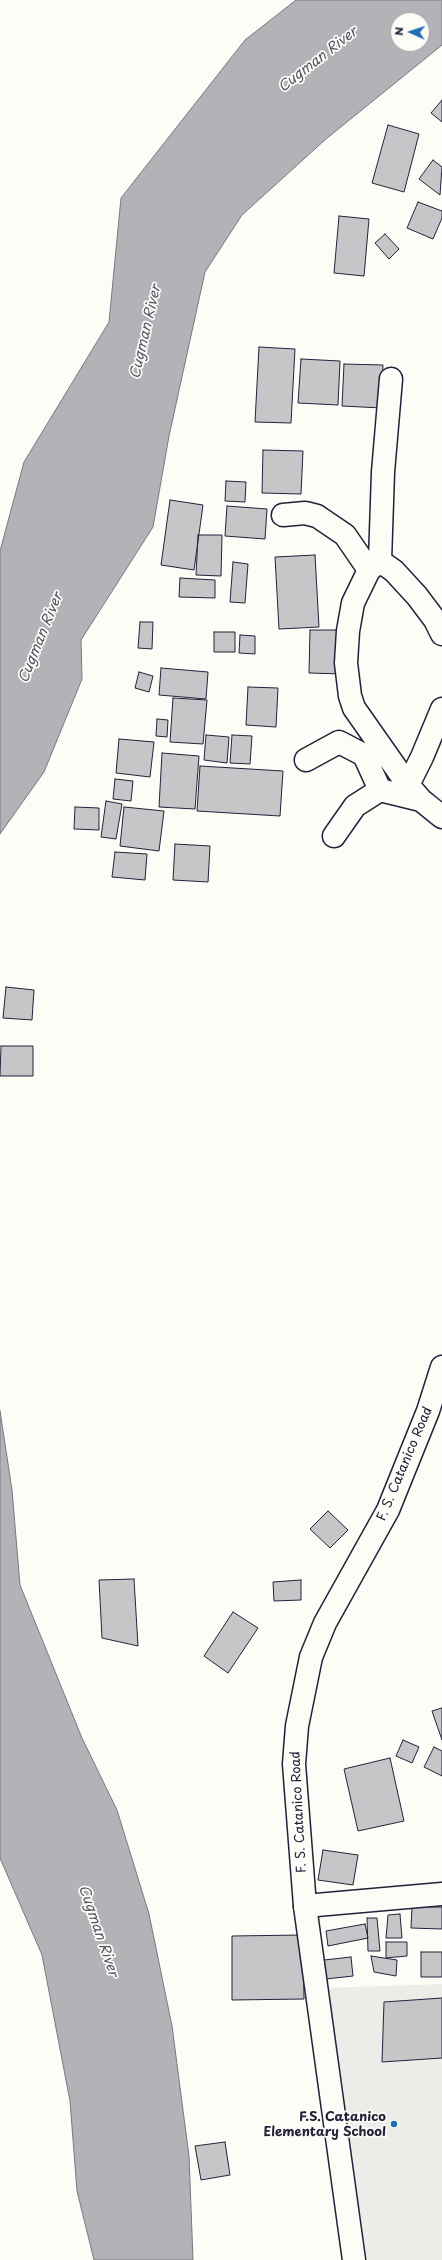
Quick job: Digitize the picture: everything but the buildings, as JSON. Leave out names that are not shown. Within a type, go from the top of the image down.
[{"type":"street","points":[[391,379],[374,565],[354,603],[348,631],[346,663],[350,696],[362,722],[415,792],[442,817]]},
{"type":"street","points":[[283,515],[305,513],[317,516],[345,535],[374,565],[394,571],[417,596],[435,620],[442,634]]},
{"type":"street","points":[[415,792],[422,757],[442,709]]},
{"type":"street","points":[[306,760],[339,742],[364,755],[380,790]]},
{"type":"street","points":[[334,836],[355,806],[380,790],[415,792]]},
{"type":"street","name":"F. S. Catanico Road","points":[[354,2260],[306,1906],[294,1764],[303,1689],[311,1657],[325,1623],[388,1510],[428,1411],[442,1367]]},
{"type":"street","points":[[306,1906],[442,1894]]},
{"type":"shaded area","name":"F.S. Catanico Elementary School","points":[[442,1984],[442,2260],[367,2260],[324,1988]]},
{"type":"water","name":"Cugman River","points":[[296,0],[442,0],[442,45],[326,139],[242,215],[205,272],[169,436],[153,527],[81,640],[82,679],[44,772],[0,834],[0,551],[24,462],[109,322],[121,198],[245,40]]},
{"type":"water","name":"Cugman River","points":[[0,1411],[12,1490],[20,1585],[82,1738],[117,1810],[149,1914],[172,2026],[189,2156],[193,2260],[94,2260],[77,2191],[70,2101],[42,1955],[0,1858]]},
{"type":"place","name":"F.S. Catanico Elementary School","points":[[394,2124]]}]
